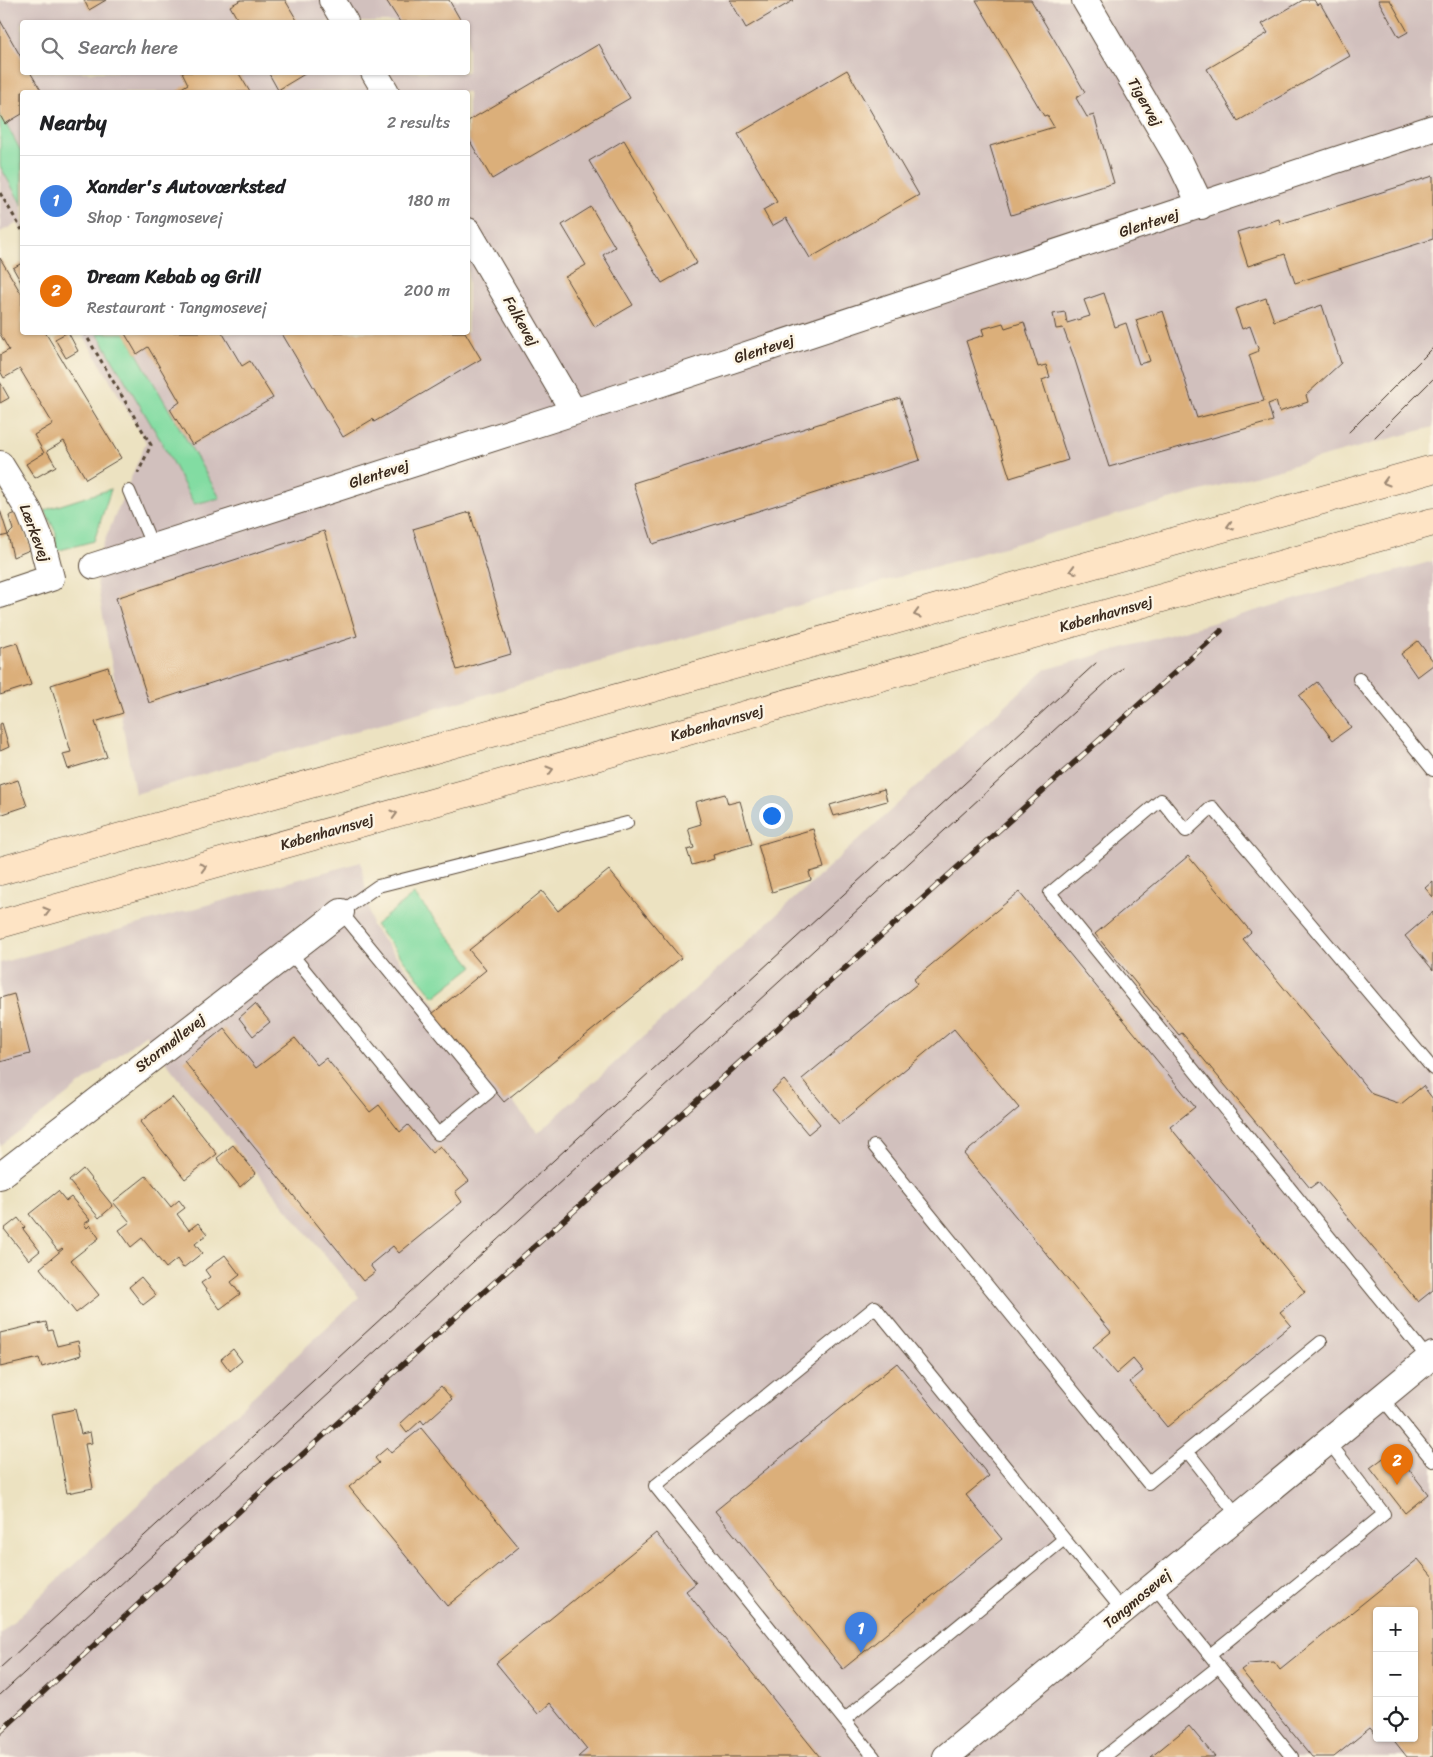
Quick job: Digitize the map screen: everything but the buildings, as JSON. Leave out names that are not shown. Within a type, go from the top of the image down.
[{"type":"main road","points":[[0,871],[1433,469]]},
{"type":"main road","name":"Københavnsvej","points":[[0,924],[1433,522]]},
{"type":"street","name":"Tigervej","points":[[1085,0],[1181,164],[1200,206]]},
{"type":"street","points":[[376,75],[385,90]]},
{"type":"street","name":"Glentevej","points":[[94,566],[574,412],[1433,128]]},
{"type":"street","name":"Falkevej","points":[[470,234],[574,412]]},
{"type":"street","name":"Lærkevej","points":[[0,464],[29,511],[42,543],[51,578],[0,594]]},
{"type":"street","name":"Stormøllevej","points":[[0,1176],[341,912]]},
{"type":"street","name":"Tangmosevej","points":[[946,1757],[1381,1397],[1432,1359]]},
{"type":"lane","points":[[129,491],[153,547]]},
{"type":"lane","points":[[1359,679],[1433,770]]},
{"type":"lane","points":[[1432,1359],[1050,893],[1161,800],[1186,831],[1212,807],[1433,1069]]},
{"type":"lane","points":[[289,952],[438,1134],[489,1092],[341,912],[378,886],[627,823]]},
{"type":"lane","points":[[874,1146],[1148,1483],[1321,1342]]},
{"type":"lane","points":[[874,1757],[654,1486],[875,1307],[1122,1611]]},
{"type":"lane","points":[[1381,1397],[1433,1461]]},
{"type":"lane","points":[[1210,1655],[1384,1514],[1328,1441]]},
{"type":"lane","points":[[1187,1451],[1238,1516]]},
{"type":"lane","points":[[844,1720],[1064,1539]]},
{"type":"lane","points":[[1153,1585],[1292,1757]]},
{"type":"lane","points":[[1104,1757],[1219,1666]]},
{"type":"path","points":[[0,193],[20,227]]},
{"type":"path","points":[[86,335],[151,445],[129,491]]},
{"type":"shaded area","points":[[0,0],[1433,0],[1433,427],[1250,477],[135,794],[94,566],[146,442],[83,335],[470,335],[470,90],[20,90],[20,227],[18,223],[0,232]]},
{"type":"shaded area","points":[[1433,561],[1433,1757],[0,1757],[0,1634],[359,1297],[172,1070],[146,1034],[0,1146],[0,963],[361,862],[372,926],[538,1133],[1044,670]]},
{"type":"green space","points":[[0,113],[20,149],[20,201],[0,166]]},
{"type":"green space","points":[[98,335],[126,335],[220,498],[194,504],[161,441]]},
{"type":"green space","points":[[111,489],[94,541],[56,551],[56,533],[45,510]]},
{"type":"green space","points":[[414,894],[473,966],[434,997],[375,925]]},
{"type":"tram line","points":[[1349,432],[1433,348]]},
{"type":"tram line","points":[[1375,437],[1433,379]]},
{"type":"tram line","points":[[0,1668],[1096,663]]},
{"type":"tram line","points":[[0,1695],[1122,668]]},
{"type":"railway","points":[[0,1732],[246,1505],[1221,631]]},
{"type":"place","name":"Dream Kebab og Grill","points":[[1397,1485]]},
{"type":"place","name":"Xander's Autoværksted","points":[[861,1653]]}]
